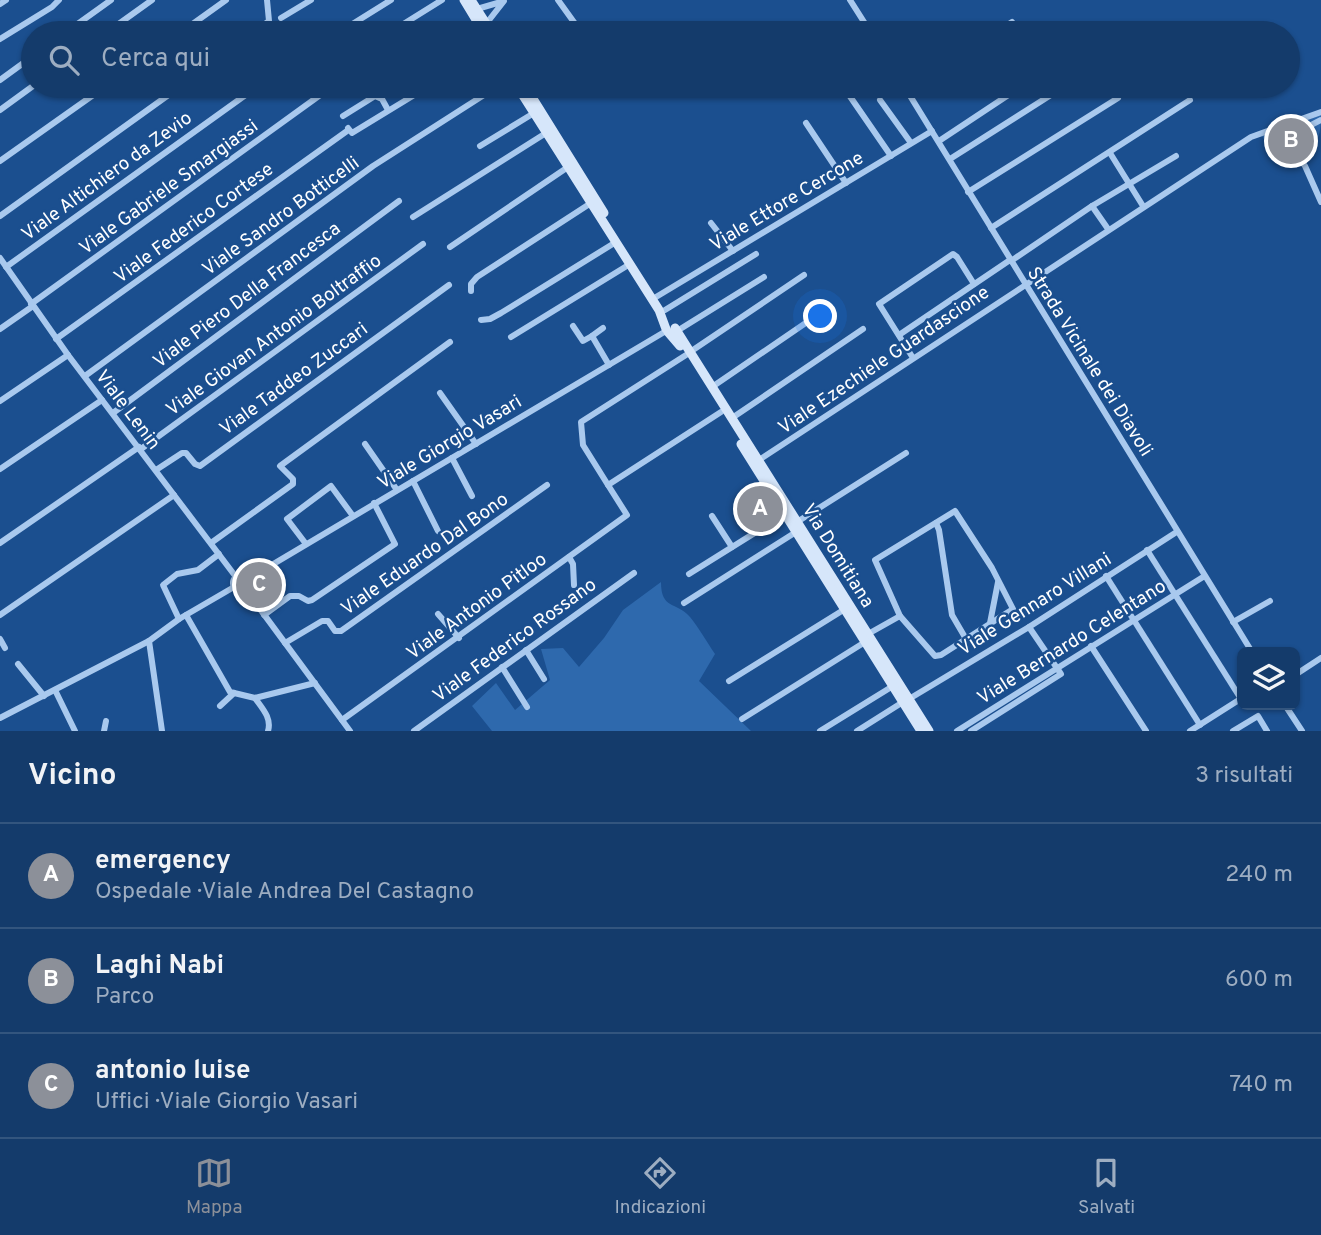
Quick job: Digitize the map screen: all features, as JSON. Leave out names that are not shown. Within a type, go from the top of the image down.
[{"type":"main road","points":[[464,0],[480,21]]},
{"type":"main road","points":[[474,4],[482,21]]},
{"type":"main road","name":"Via Domitiana","points":[[525,98],[671,329],[759,460],[845,609],[867,638],[893,686],[929,730]]},
{"type":"main road","name":"Via Domitiana","points":[[532,98],[665,310],[671,329]]},
{"type":"main road","name":"Via Domitiana","points":[[688,353],[721,412],[906,701]]},
{"type":"street","points":[[0,4],[6,0]]},
{"type":"street","points":[[29,21],[59,0]]},
{"type":"street","points":[[82,21],[111,0]]},
{"type":"street","points":[[123,21],[152,0]]},
{"type":"street","points":[[197,21],[226,0]]},
{"type":"street","points":[[267,0],[269,21]]},
{"type":"street","points":[[281,18],[311,0]]},
{"type":"street","points":[[357,21],[391,0]]},
{"type":"street","points":[[408,21],[442,0]]},
{"type":"street","points":[[558,0],[573,21]]},
{"type":"street","points":[[850,0],[863,21]]},
{"type":"street","points":[[490,21],[505,1]]},
{"type":"street","points":[[474,4],[505,1]]},
{"type":"street","points":[[0,39],[21,26]]},
{"type":"street","points":[[0,80],[21,65]]},
{"type":"street","points":[[0,110],[21,95]]},
{"type":"street","points":[[0,161],[89,98]]},
{"type":"street","points":[[0,216],[165,98]]},
{"type":"street","name":"Viale Altichiero da Zevio","points":[[6,267],[241,98]]},
{"type":"street","name":"Viale Gabriele Smargiassi","points":[[0,329],[316,98]]},
{"type":"street","points":[[343,116],[372,98]]},
{"type":"street","points":[[380,98],[388,110],[408,98]]},
{"type":"street","name":"Viale Sandro Botticelli","points":[[85,376],[373,166],[479,98]]},
{"type":"street","points":[[851,98],[891,156]]},
{"type":"street","name":"Strada Vicinale dei Diavoli","points":[[913,98],[968,192],[1249,647]]},
{"type":"street","points":[[939,141],[1004,98]]},
{"type":"street","points":[[950,159],[1046,98]]},
{"type":"street","points":[[968,192],[1118,98]]},
{"type":"street","points":[[880,100],[911,143]]},
{"type":"street","points":[[991,228],[1189,100]]},
{"type":"street","name":"Viale Federico Cortese","points":[[56,339],[348,130],[352,134],[388,110]]},
{"type":"street","name":"Viale Ezechiele Guardascione","points":[[759,460],[1251,137],[1321,112]]},
{"type":"street","points":[[480,146],[534,113]]},
{"type":"street","points":[[1284,139],[1321,120]]},
{"type":"street","points":[[806,123],[846,183]]},
{"type":"street","points":[[1276,128],[1305,166],[1321,202]]},
{"type":"street","name":"Viale Ettore Cercone","points":[[656,297],[932,131]]},
{"type":"street","points":[[413,217],[546,133]]},
{"type":"street","points":[[1110,153],[1143,206]]},
{"type":"street","points":[[899,335],[1092,206],[1176,156]]},
{"type":"street","points":[[450,247],[568,167]]},
{"type":"street","name":"Viale Piero Della Francesca","points":[[113,413],[398,201]]},
{"type":"street","points":[[471,291],[471,284],[477,278],[591,203]]},
{"type":"street","points":[[1092,206],[1108,229]]},
{"type":"street","points":[[711,223],[733,251]]},
{"type":"street","points":[[481,320],[501,313],[616,242]]},
{"type":"street","name":"Viale Giovan Antonio Boltraffio","points":[[0,543],[140,448],[423,244]]},
{"type":"street","points":[[665,310],[756,254]]},
{"type":"street","points":[[913,358],[880,304],[953,254],[974,284]]},
{"type":"street","name":"Viale Lenin","points":[[0,258],[56,339],[236,576]]},
{"type":"street","points":[[511,337],[630,264]]},
{"type":"street","points":[[721,412],[608,485],[583,445],[581,422],[804,275]]},
{"type":"street","name":"Viale Giorgio Vasari","points":[[248,579],[609,365],[764,277]]},
{"type":"street","name":"Viale Taddeo Zuccari","points":[[156,470],[186,453],[200,466],[449,285]]},
{"type":"street","points":[[712,387],[829,307]]},
{"type":"street","points":[[573,326],[583,341],[603,328]]},
{"type":"street","points":[[732,418],[863,329]]},
{"type":"street","points":[[592,336],[609,365]]},
{"type":"street","points":[[211,543],[293,484],[293,479],[280,466],[450,342]]},
{"type":"street","points":[[0,401],[68,355]]},
{"type":"street","points":[[440,393],[476,444]]},
{"type":"street","points":[[0,469],[102,400]]},
{"type":"street","points":[[365,444],[397,490]]},
{"type":"street","points":[[684,603],[906,453]]},
{"type":"street","points":[[452,458],[472,496]]},
{"type":"street","points":[[413,481],[438,531]]},
{"type":"street","name":"Viale Eduardo Dal Bono","points":[[285,643],[322,621],[328,621],[335,631],[339,632],[547,485]]},
{"type":"street","name":"Viale Antonio Pitloo","points":[[342,720],[627,515],[608,485]]},
{"type":"street","points":[[306,544],[287,519],[331,486],[353,516]]},
{"type":"street","points":[[0,615],[174,495]]},
{"type":"street","points":[[264,615],[290,596],[313,600],[395,544],[374,503]]},
{"type":"street","points":[[955,511],[992,568],[998,582],[1013,609],[941,655],[935,656],[900,616],[875,560],[955,511]]},
{"type":"street","points":[[689,573],[785,514]]},
{"type":"street","points":[[712,516],[732,547]]},
{"type":"street","points":[[936,523],[952,615],[965,639]]},
{"type":"street","name":"Viale Gennaro Villani","points":[[857,731],[1029,627],[1175,533]]},
{"type":"street","points":[[1147,550],[1237,692]]},
{"type":"street","points":[[219,554],[198,570],[177,574],[163,585],[230,692],[255,698],[315,683]]},
{"type":"street","points":[[569,557],[573,564],[574,585]]},
{"type":"street","name":"Viale Federico Rossano","points":[[414,731],[634,573]]},
{"type":"street","points":[[242,575],[248,579],[246,590],[239,591],[234,587],[236,576],[242,575]]},
{"type":"street","points":[[1107,576],[1200,724]]},
{"type":"street","name":"Viale Bernardo Celentano","points":[[957,731],[1203,577]]},
{"type":"street","points":[[990,623],[998,582]]},
{"type":"street","points":[[0,718],[149,641],[182,617],[234,587]]},
{"type":"street","points":[[246,590],[350,731]]},
{"type":"street","points":[[1233,622],[1270,601]]},
{"type":"street","points":[[729,681],[845,609]]},
{"type":"street","points":[[438,614],[459,638]]},
{"type":"street","points":[[742,719],[900,616]]},
{"type":"street","points":[[1029,627],[1056,667]]},
{"type":"street","points":[[0,639],[5,648]]},
{"type":"street","points":[[149,641],[162,731]]},
{"type":"street","points":[[1091,646],[1146,731]]},
{"type":"street","points":[[526,650],[544,678]]},
{"type":"street","points":[[1300,672],[1321,658]]},
{"type":"street","points":[[18,664],[44,696]]},
{"type":"street","points":[[502,667],[527,707]]},
{"type":"street","name":"Viale Bernardo Celentano","points":[[971,731],[1060,674],[1056,667]]},
{"type":"street","points":[[820,731],[893,686]]},
{"type":"street","points":[[55,690],[75,731]]},
{"type":"street","points":[[220,706],[234,694]]},
{"type":"street","points":[[255,698],[271,724],[268,731]]},
{"type":"street","points":[[1190,731],[1237,701]]},
{"type":"street","points":[[1288,710],[1302,731]]},
{"type":"street","points":[[1233,731],[1258,716],[1267,731]]},
{"type":"street","points":[[104,731],[106,721]]},
{"type":"shaded area","points":[[1321,115],[1318,136],[1310,147],[1275,158],[1262,136]]},
{"type":"shaded area","points":[[661,582],[666,601],[690,617],[715,654],[699,681],[751,731],[492,731],[472,706],[496,683],[515,710],[550,680],[541,649],[563,648],[579,667],[623,610]]},
{"type":"place","name":"Laghi Nabi","points":[[1291,141]]},
{"type":"place","name":"emergency","points":[[760,509]]},
{"type":"place","name":"antonio luise","points":[[259,585]]}]
